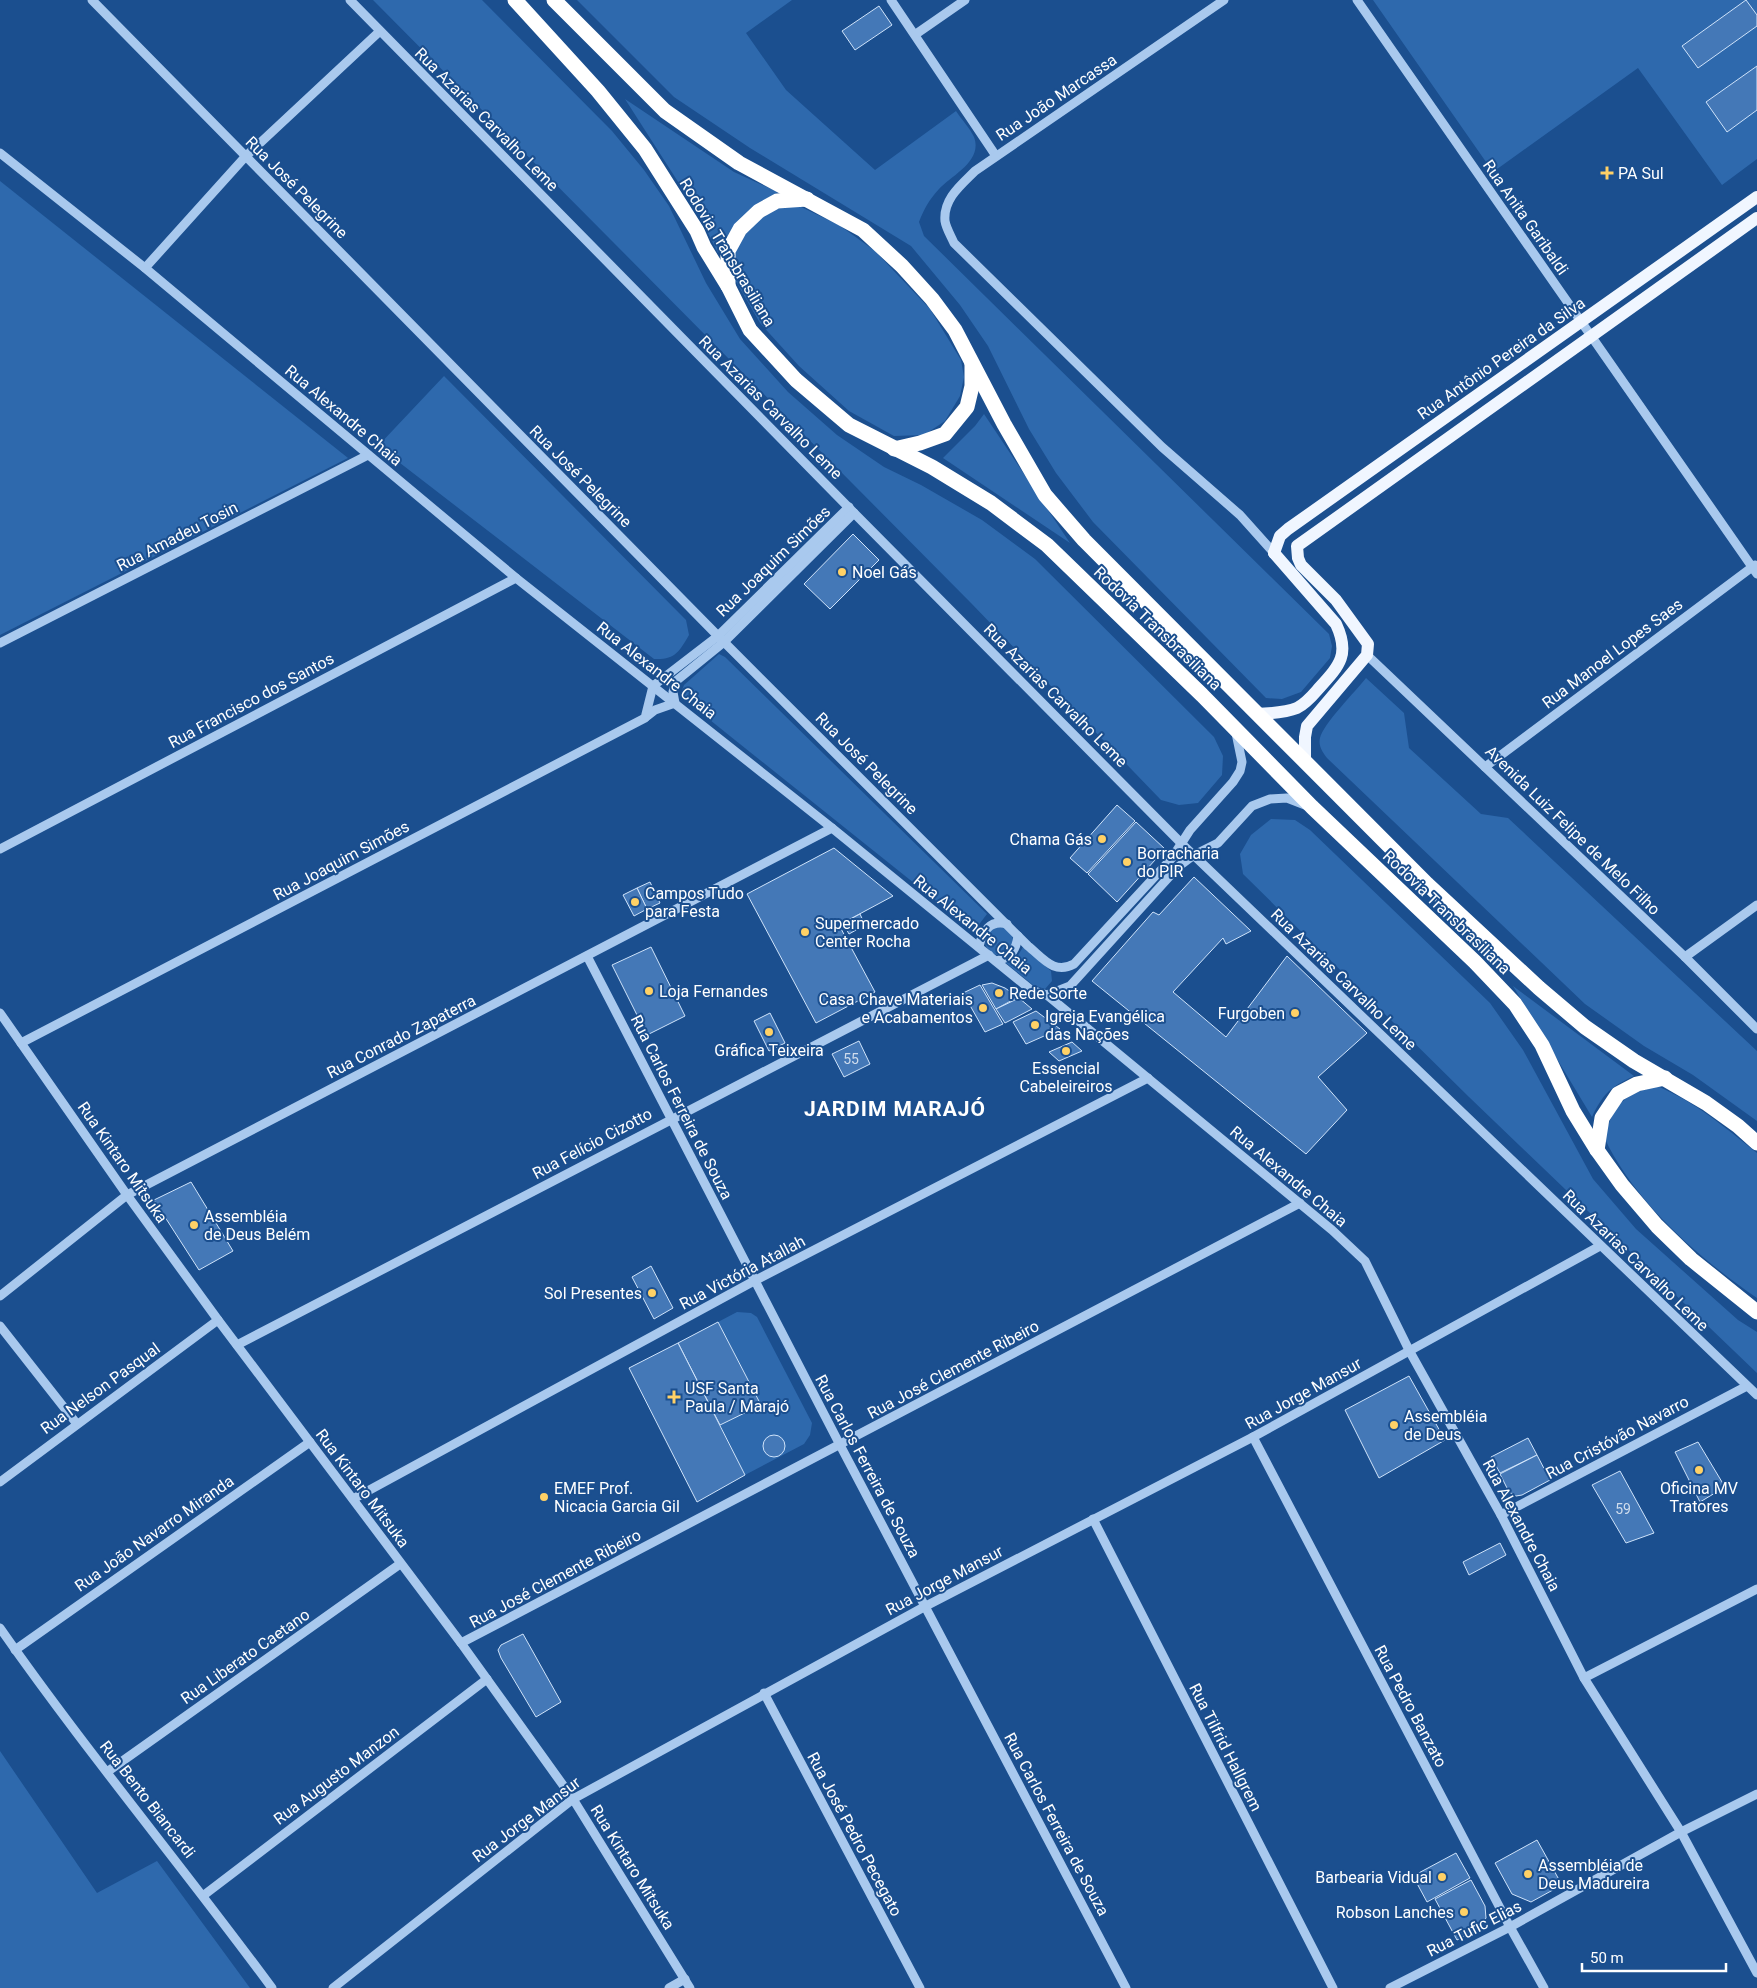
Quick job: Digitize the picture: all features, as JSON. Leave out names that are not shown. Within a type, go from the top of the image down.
[{"type":"highway","name":"Rodovia Transbrasiliana","points":[[515,0],[598,91],[645,149],[697,231],[750,330],[796,380],[849,425],[932,467],[991,503],[1047,545],[1312,807],[1475,962],[1515,1004],[1542,1045],[1573,1111],[1597,1150],[1622,1185],[1658,1226],[1691,1259],[1757,1312]]},
{"type":"highway","name":"Rodovia Transbrasiliana","points":[[554,0],[665,111],[739,163],[809,199],[863,230],[902,266],[932,299],[954,330],[1004,424],[1045,495],[1084,540],[1427,884],[1540,988],[1585,1027],[1617,1050],[1706,1103],[1738,1126],[1757,1143]]},
{"type":"highway","points":[[728,286],[728,251],[740,229],[759,211],[777,201],[809,199]]},
{"type":"highway","points":[[894,449],[920,443],[945,434],[967,407],[972,386],[972,362]]},
{"type":"highway","points":[[1597,1150],[1602,1118],[1618,1094],[1637,1084],[1665,1078]]},
{"type":"main road","name":"Rua Antônio Pereira da Silva","points":[[1274,553],[1280,536],[1288,530],[1757,197]]},
{"type":"main road","points":[[1258,714],[1298,708],[1308,701],[1339,665],[1342,653],[1342,637],[1336,624],[1274,553],[1297,546],[1757,218]]},
{"type":"main road","points":[[1297,546],[1301,565],[1336,600],[1368,644],[1367,655],[1307,726],[1305,762]]},
{"type":"street","name":"Rua José Pelegrine","points":[[92,0],[721,639],[1018,936],[1054,967],[1066,968],[1074,964],[1172,858],[1182,844]]},
{"type":"street","name":"Rua Azarias Carvalho Leme","points":[[350,0],[1182,844],[1757,1395]]},
{"type":"street","points":[[891,0],[916,34],[996,156]]},
{"type":"street","points":[[916,34],[965,0]]},
{"type":"street","name":"Rua João Marcassa","points":[[1224,0],[975,172],[962,184],[946,206],[945,222],[954,243],[1162,447],[1240,515],[1274,553]]},
{"type":"street","name":"Rua Anita Garibaldi","points":[[1357,0],[1580,322],[1755,568]]},
{"type":"street","points":[[145,268],[245,156],[380,31]]},
{"type":"street","name":"Rua Alexandre Chaia","points":[[0,153],[145,268],[516,578],[832,828],[1030,990],[1047,994],[1300,1203],[1365,1261],[1410,1352],[1501,1515],[1584,1678],[1681,1832],[1757,1973]]},
{"type":"street","name":"Rua Amadeu Tosin","points":[[0,643],[368,455]]},
{"type":"street","name":"Rua Joaquim Simões","points":[[721,639],[852,510]]},
{"type":"street","name":"Rua Manoel Lopes Saes","points":[[1485,767],[1755,568]]},
{"type":"street","name":"Rua Francisco dos Santos","points":[[0,849],[516,578]]},
{"type":"street","points":[[645,718],[653,686],[721,639]]},
{"type":"street","points":[[675,703],[673,692],[676,681],[721,639]]},
{"type":"street","name":"Avenida Luiz Felipe de Melo Filho","points":[[1367,655],[1685,957],[1757,1029]]},
{"type":"street","name":"Rua Joaquim Simões","points":[[21,1043],[645,718],[655,710],[675,703]]},
{"type":"street","points":[[1182,844],[1190,830],[1233,782],[1240,771],[1242,752],[1234,728]]},
{"type":"street","points":[[1047,994],[1070,986],[1178,868],[1194,855],[1218,843],[1252,806],[1270,799],[1287,798],[1312,807]]},
{"type":"street","name":"Rua Conrado Zapaterra","points":[[0,1296],[127,1195],[832,828]]},
{"type":"street","points":[[1685,957],[1757,905]]},
{"type":"street","points":[[979,947],[982,935],[988,927],[997,922],[1008,924]]},
{"type":"street","points":[[993,958],[1010,956],[1014,951],[1018,936]]},
{"type":"street","name":"Rua Carlos Ferreira de Souza","points":[[587,956],[924,1607],[1126,1988]]},
{"type":"street","name":"Rua Felício Cizotto","points":[[238,1345],[671,1119],[993,958]]},
{"type":"street","name":"Rua Kintaro Mitsuka","points":[[0,1013],[127,1195],[218,1320],[487,1679],[573,1799],[690,1988]]},
{"type":"street","name":"Rua Victória Atallah","points":[[353,1499],[754,1281],[1148,1078]]},
{"type":"street","name":"Rua José Clemente Ribeiro","points":[[461,1644],[1300,1203]]},
{"type":"street","name":"Rua Jorge Mansur","points":[[333,1988],[573,1799],[924,1607],[1253,1437],[1600,1246]]},
{"type":"street","name":"Rua Nelson Pasqual","points":[[0,1482],[218,1320]]},
{"type":"street","points":[[0,1326],[77,1424]]},
{"type":"street","name":"Rua Cristóvão Navarro","points":[[1501,1515],[1747,1386]]},
{"type":"street","name":"Rua Pedro Banzato","points":[[1253,1437],[1510,1927],[1544,1988]]},
{"type":"street","name":"Rua João Navarro Miranda","points":[[16,1650],[310,1442]]},
{"type":"street","name":"Rua Tilfrid Hallgrem","points":[[1093,1519],[1333,1988]]},
{"type":"street","name":"Rua Liberato Caetano","points":[[107,1772],[400,1564]]},
{"type":"street","points":[[1584,1678],[1757,1589]]},
{"type":"street","name":"Rua Bento Biancardi","points":[[0,1628],[107,1772],[204,1895],[272,1988]]},
{"type":"street","name":"Rua Augusto Manzon","points":[[204,1895],[487,1679]]},
{"type":"street","name":"Rua José Pedro Pecegato","points":[[764,1694],[920,1988]]},
{"type":"street","name":"Rua Tufic Elias","points":[[1390,1988],[1510,1927],[1681,1832],[1757,1794]]},
{"type":"street","points":[[669,1988],[685,1979]]},
{"type":"shaded area","points":[[373,0],[482,0],[612,131],[644,170],[669,206],[706,283],[740,339],[788,392],[837,435],[884,467],[921,485],[982,520],[1035,559],[1214,737],[1223,756],[1222,775],[1198,803],[1179,805],[1161,800],[971,603]]},
{"type":"shaded area","points":[[577,0],[792,0],[746,33],[786,90],[875,170],[956,111],[974,137],[976,146],[965,167],[939,189],[927,205],[919,222],[924,236],[1329,634],[1332,646],[1330,658],[1301,692],[1282,699],[1266,698],[1093,522],[1056,473],[1029,429],[988,346],[960,305],[911,246],[750,148],[674,97]]},
{"type":"shaded area","points":[[1373,0],[1757,0],[1757,159],[1722,185],[1638,68],[1493,172]]},
{"type":"shaded area","points":[[625,99],[734,172],[778,192],[755,206],[735,225],[718,253],[698,213]]},
{"type":"shaded area","points":[[0,181],[348,458],[0,635]]},
{"type":"shaded area","points":[[799,206],[839,225],[875,251],[930,309],[961,360],[964,377],[960,396],[945,421],[924,435],[894,436],[849,411],[799,366],[760,323],[734,278],[733,256],[750,226],[777,208]]},
{"type":"shaded area","points":[[444,376],[686,620],[689,635],[676,654],[667,658],[654,659],[378,446]]},
{"type":"shaded area","points":[[984,414],[1070,543],[943,458],[975,426]]},
{"type":"shaded area","points":[[719,654],[725,657],[987,914],[974,931],[685,700],[681,693],[684,685]]},
{"type":"shaded area","points":[[1366,678],[1404,713],[1409,748],[1481,814],[1508,818],[1757,1051],[1757,1121],[1693,1075],[1644,1046],[1585,1004],[1328,759],[1320,747],[1322,732],[1333,716]]},
{"type":"shaded area","points":[[1271,819],[1295,820],[1310,830],[1490,1003],[1523,1050],[1593,1179],[1636,1229],[1738,1320],[1757,1332],[1757,1373],[1469,1097],[1243,874],[1240,854],[1251,835]]},
{"type":"shaded area","points":[[999,927],[1009,931],[1013,941],[1009,951],[999,955],[989,951],[985,941],[989,931]]},
{"type":"shaded area","points":[[1023,947],[1051,971],[1052,981],[1045,989],[1033,985],[1006,963],[1017,957]]},
{"type":"shaded area","points":[[1513,986],[1634,1076],[1608,1092],[1592,1117]]},
{"type":"shaded area","points":[[1657,1086],[1685,1100],[1721,1124],[1757,1153],[1757,1298],[1691,1247],[1650,1206],[1632,1184],[1604,1137],[1616,1109],[1628,1097]]},
{"type":"shaded area","points":[[737,1312],[751,1313],[757,1317],[812,1423],[810,1435],[804,1444],[745,1475],[720,1425],[761,1404],[718,1322]]},
{"type":"shaded area","points":[[0,1751],[97,1893],[157,1861],[250,1988],[0,1988]]},
{"type":"building","points":[[1746,0],[1757,15],[1757,26],[1698,68],[1682,46]]},
{"type":"building","points":[[879,6],[892,25],[855,50],[842,31]]},
{"type":"building","points":[[1757,66],[1757,110],[1727,132],[1706,102]]},
{"type":"building","name":"Noel Gás","points":[[853,534],[879,560],[830,609],[804,584]]},
{"type":"building","name":"Chama Gás","points":[[1117,805],[1135,821],[1087,873],[1070,858]]},
{"type":"building","name":"Borracharia do PIR","points":[[1136,822],[1165,849],[1117,902],[1088,874]]},
{"type":"building","name":"Supermercado Center Rocha","points":[[834,848],[893,896],[839,925],[875,992],[816,1023],[747,894]]},
{"type":"building","name":"Furgoben","points":[[1194,877],[1251,931],[1226,944],[1223,938],[1173,992],[1226,1037],[1287,956],[1367,1033],[1318,1077],[1347,1110],[1306,1154],[1092,981],[1153,912],[1159,915]]},
{"type":"building","points":[[650,882],[660,903],[647,909],[637,888]]},
{"type":"building","name":"Campos Tudo para Festa","points":[[637,888],[647,909],[634,916],[623,895]]},
{"type":"building","points":[[860,914],[865,925],[849,934],[843,923]]},
{"type":"building","name":"Loja Fernandes","points":[[651,947],[685,1016],[647,1035],[612,965]]},
{"type":"building","name":"Rede Sorte","points":[[992,983],[1005,988],[1018,997],[996,1009],[982,985]]},
{"type":"building","name":"Casa Chave Materiais e Acabamentos","points":[[980,985],[1003,1024],[985,1032],[963,993]]},
{"type":"building","points":[[1019,998],[1032,1009],[1005,1023],[996,1009]]},
{"type":"building","name":"Igreja Evangélica das Nações","points":[[1036,1011],[1060,1029],[1026,1044],[1013,1022]]},
{"type":"building","name":"Gráfica Teixeira","points":[[770,1013],[785,1043],[769,1051],[754,1021]]},
{"type":"building","points":[[859,1041],[870,1064],[844,1077],[832,1054]]},
{"type":"building","name":"Essencial Cabeleireiros","points":[[1072,1042],[1082,1051],[1059,1061],[1049,1052]]},
{"type":"building","name":"Assembléia de Deus Belém","points":[[191,1182],[233,1251],[199,1270],[154,1200]]},
{"type":"building","name":"Sol Presentes","points":[[651,1266],[673,1308],[654,1319],[632,1277]]},
{"type":"building","points":[[718,1322],[761,1405],[720,1425],[678,1343]]},
{"type":"building","name":"USF Santa Paula / Marajó","points":[[678,1343],[745,1475],[697,1502],[629,1368]]},
{"type":"building","name":"Assembléia de Deus","points":[[1409,1376],[1445,1440],[1379,1478],[1345,1410]]},
{"type":"building","points":[[774,1435],[782,1438],[785,1446],[782,1454],[774,1457],[766,1454],[763,1446],[766,1438]]},
{"type":"building","points":[[1528,1438],[1537,1455],[1500,1473],[1491,1457]]},
{"type":"building","name":"Oficina MV Tratores","points":[[1698,1442],[1725,1487],[1700,1502],[1675,1452]]},
{"type":"building","points":[[1537,1455],[1550,1480],[1522,1495],[1516,1496],[1509,1492],[1500,1474]]},
{"type":"building","points":[[1620,1471],[1654,1533],[1626,1543],[1592,1485]]},
{"type":"building","points":[[1500,1543],[1506,1555],[1469,1575],[1463,1562]]},
{"type":"building","points":[[523,1634],[561,1702],[536,1717],[498,1650],[501,1645]]},
{"type":"building","name":"Assembléia de Deus Madureira","points":[[1537,1840],[1562,1885],[1531,1902],[1512,1894],[1495,1863]]},
{"type":"building","name":"Barbearia Vidual","points":[[1456,1853],[1470,1878],[1427,1902],[1413,1876]]},
{"type":"building","name":"Robson Lanches","points":[[1471,1880],[1485,1906],[1486,1918],[1479,1928],[1457,1940],[1435,1899]]},
{"type":"place","name":"PA Sul","points":[[1607,173]]},
{"type":"place","name":"Noel Gás","points":[[842,572]]},
{"type":"place","name":"Chama Gás","points":[[1102,839]]},
{"type":"place","name":"Borracharia do PIR","points":[[1127,862]]},
{"type":"place","name":"Campos Tudo para Festa","points":[[635,902]]},
{"type":"place","name":"Supermercado Center Rocha","points":[[805,932]]},
{"type":"place","name":"Loja Fernandes","points":[[649,991]]},
{"type":"place","name":"Rede Sorte","points":[[999,993]]},
{"type":"place","name":"Casa Chave Materiais e Acabamentos","points":[[983,1008]]},
{"type":"place","name":"Furgoben","points":[[1295,1013]]},
{"type":"place","name":"Igreja Evangélica das Nações","points":[[1035,1025]]},
{"type":"place","name":"Gráfica Teixeira","points":[[769,1032]]},
{"type":"place","name":"Essencial Cabeleireiros","points":[[1066,1051]]},
{"type":"place","name":"Assembléia de Deus Belém","points":[[194,1225]]},
{"type":"place","name":"Sol Presentes","points":[[652,1293]]},
{"type":"place","name":"USF Santa Paula / Marajó","points":[[674,1397]]},
{"type":"place","name":"Assembléia de Deus","points":[[1394,1425]]},
{"type":"place","name":"Oficina MV Tratores","points":[[1699,1470]]},
{"type":"place","name":"EMEF Prof. Nicacia Garcia Gil","points":[[544,1497]]},
{"type":"place","name":"Assembléia de Deus Madureira","points":[[1528,1874]]},
{"type":"place","name":"Barbearia Vidual","points":[[1442,1877]]},
{"type":"place","name":"Robson Lanches","points":[[1464,1912]]},
{"type":"district","name":"JARDIM MARAJÓ","points":[[895,1109]]}]
